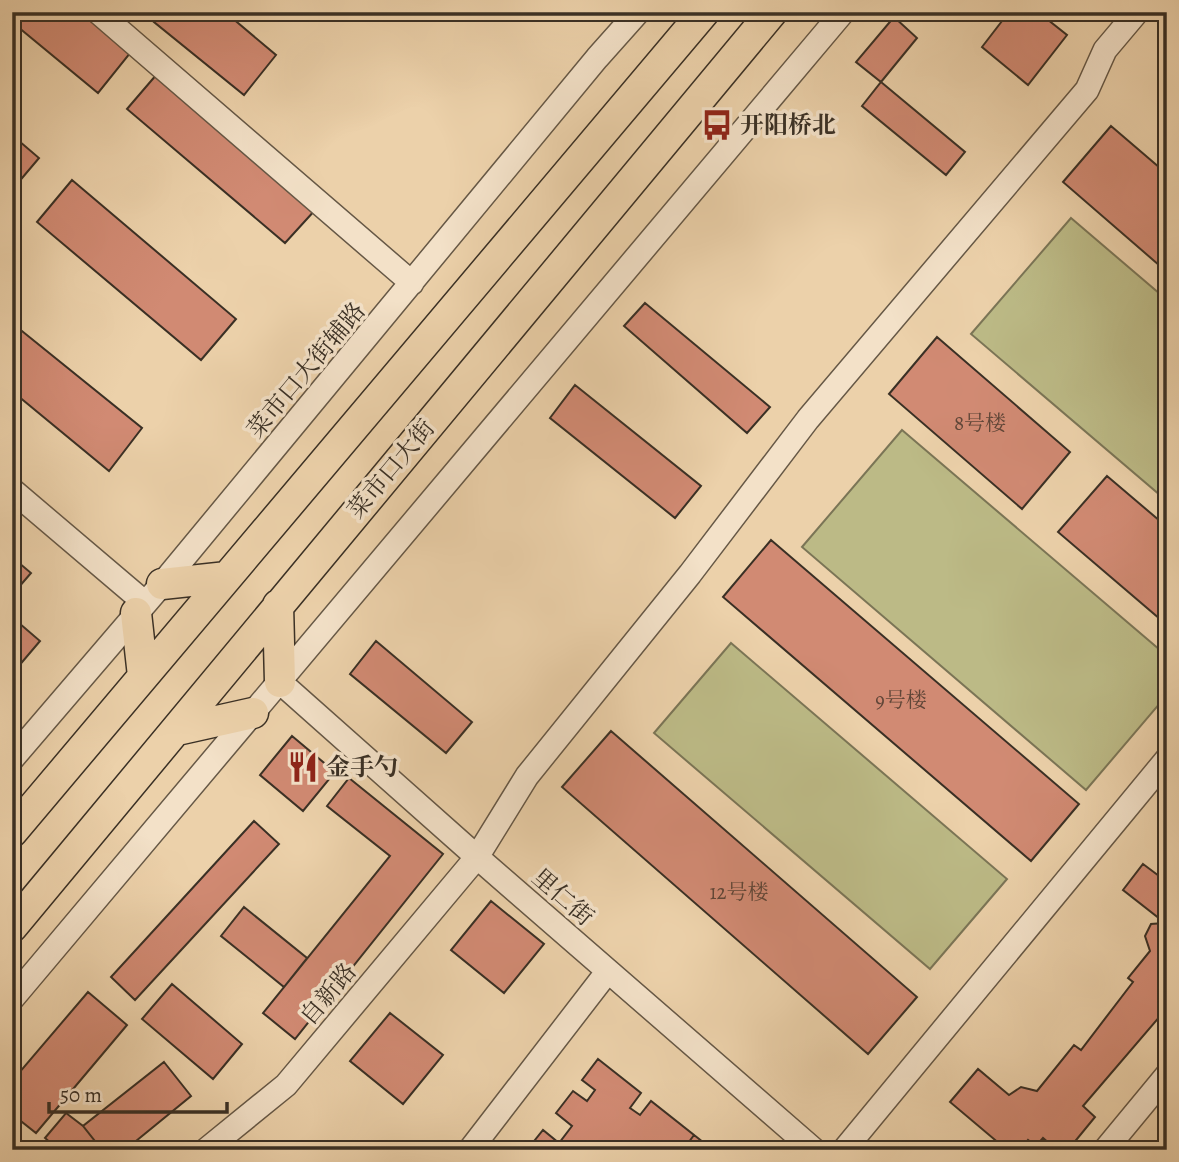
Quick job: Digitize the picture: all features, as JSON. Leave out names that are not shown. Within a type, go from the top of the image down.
[{"type":"main road","points":[[12,832],[704,12]]},
{"type":"main road","name":"菜市口大街","points":[[12,927],[772,12]]},
{"type":"main road","points":[[144,676],[148,600],[227,577]]},
{"type":"main road","points":[[278,605],[280,682]]},
{"type":"main road","points":[[177,730],[253,713]]},
{"type":"street","points":[[98,12],[412,283]]},
{"type":"street","name":"菜市口大街辅路","points":[[12,760],[638,12]]},
{"type":"street","points":[[12,999],[842,12]]},
{"type":"street","name":"自新路","points":[[206,1150],[286,1086],[477,857],[527,776],[690,574],[808,419],[1087,90],[1105,50],[1137,12]]},
{"type":"street","points":[[12,490],[148,600]]},
{"type":"street","name":"里仁街","points":[[280,682],[814,1150]]},
{"type":"street","points":[[844,1150],[1167,759]]},
{"type":"street","points":[[470,1150],[608,971]]},
{"type":"street","points":[[1105,1150],[1164,1084]]},
{"type":"shaded area","points":[[1071,218],[1167,300],[1167,501],[971,334]]},
{"type":"shaded area","points":[[902,430],[1167,656],[1167,695],[1086,790],[802,547]]},
{"type":"shaded area","points":[[731,643],[1007,879],[930,969],[654,733]]},
{"type":"building","points":[[12,12],[82,12],[131,52],[98,93],[12,22]]},
{"type":"building","points":[[156,12],[225,12],[276,55],[244,95],[154,22],[160,15]]},
{"type":"building","points":[[1009,12],[1038,12],[1067,35],[1028,85],[982,47]]},
{"type":"building","points":[[894,17],[917,38],[881,82],[856,62]]},
{"type":"building","points":[[157,74],[316,209],[285,243],[127,109]]},
{"type":"building","points":[[881,82],[965,152],[946,175],[862,106]]},
{"type":"building","points":[[1111,126],[1167,174],[1167,272],[1063,182]]},
{"type":"building","points":[[12,135],[39,158],[12,190]]},
{"type":"building","points":[[72,180],[236,319],[201,360],[37,222]]},
{"type":"building","points":[[645,303],[770,407],[747,433],[624,326]]},
{"type":"building","points":[[12,323],[142,428],[109,471],[12,391]]},
{"type":"building","points":[[937,337],[1070,452],[1022,509],[889,394]]},
{"type":"building","points":[[575,385],[701,486],[675,518],[550,418]]},
{"type":"building","points":[[1107,476],[1167,527],[1167,625],[1058,532]]},
{"type":"building","points":[[771,540],[1079,804],[1031,861],[723,597]]},
{"type":"building","points":[[12,557],[31,573],[12,595]]},
{"type":"building","points":[[12,617],[40,641],[12,674]]},
{"type":"building","points":[[376,641],[472,722],[446,753],[350,674]]},
{"type":"building","points":[[611,731],[917,997],[868,1054],[562,787]]},
{"type":"building","points":[[292,736],[335,772],[303,811],[260,775]]},
{"type":"building","points":[[349,778],[443,854],[295,1039],[263,1013],[390,856],[327,806]]},
{"type":"building","points":[[254,821],[279,844],[135,1000],[111,977]]},
{"type":"building","points":[[1143,864],[1167,882],[1167,1008],[1083,1106],[1095,1117],[1068,1150],[1057,1150],[1043,1138],[1036,1146],[1028,1140],[1020,1150],[1007,1150],[950,1102],[978,1069],[1009,1095],[1021,1087],[1037,1091],[1074,1045],[1081,1050],[1133,982],[1128,978],[1150,951],[1145,936],[1151,924],[1165,923],[1123,890]]},
{"type":"building","points":[[491,901],[544,944],[504,993],[451,950]]},
{"type":"building","points":[[244,907],[307,958],[284,987],[221,936]]},
{"type":"building","points":[[172,984],[242,1044],[213,1079],[142,1019]]},
{"type":"building","points":[[88,992],[127,1025],[36,1133],[12,1114],[12,1081]]},
{"type":"building","points":[[390,1013],[443,1055],[403,1104],[350,1061]]},
{"type":"building","points":[[598,1059],[641,1093],[630,1108],[640,1115],[651,1101],[713,1150],[527,1150],[543,1130],[559,1143],[572,1126],[556,1113],[573,1091],[587,1101],[595,1090],[582,1080]]},
{"type":"building","points":[[598,1059],[641,1093],[630,1108],[640,1115],[651,1101],[694,1135],[683,1150],[527,1150],[543,1130],[559,1143],[572,1126],[556,1113],[573,1091],[587,1101],[595,1090],[582,1080]]},
{"type":"building","points":[[164,1062],[191,1096],[125,1150],[102,1150],[83,1126]]},
{"type":"building","points":[[66,1113],[83,1126],[102,1150],[59,1150],[45,1138]]},
{"type":"place","name":"开阳桥北","points":[[717,125]]},
{"type":"place","name":"金手勺","points":[[303,767]]}]
